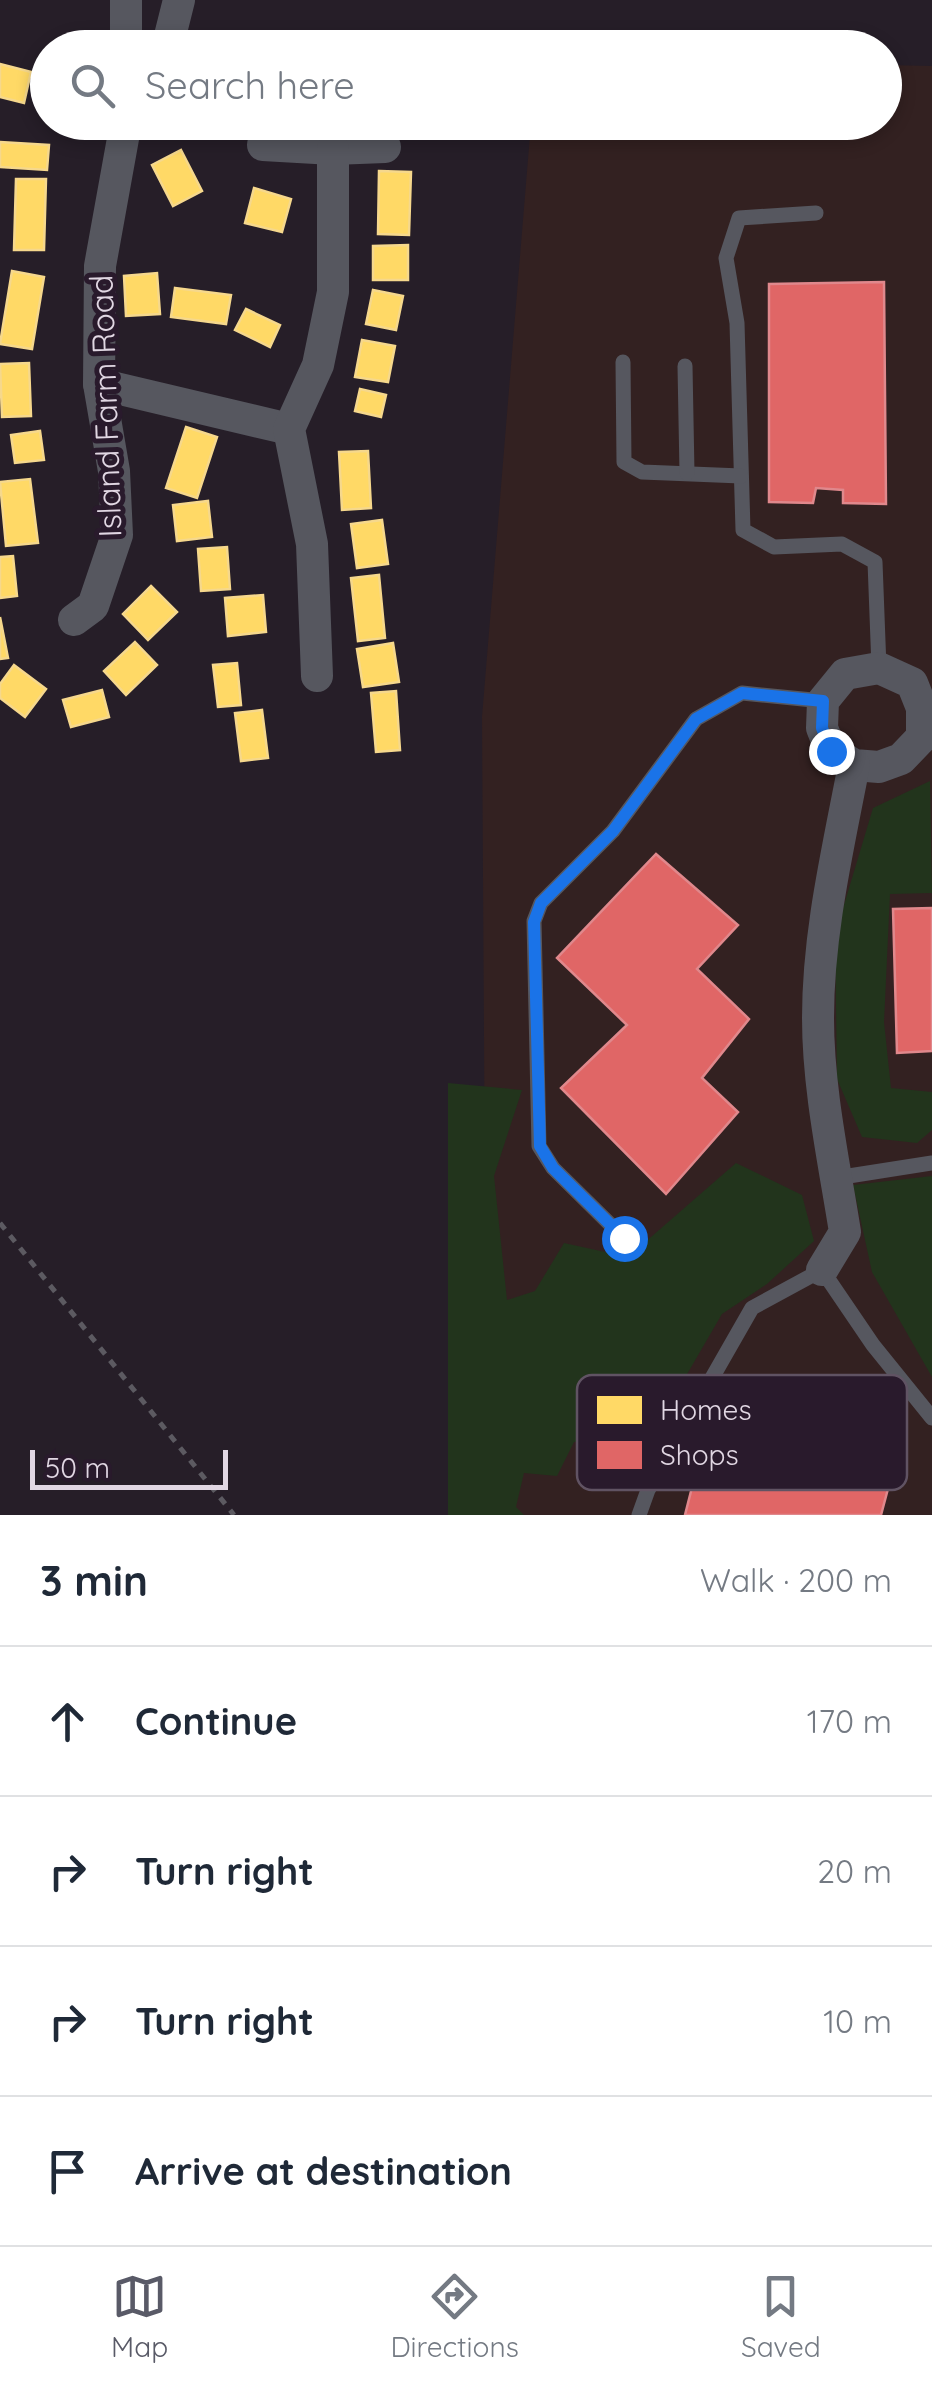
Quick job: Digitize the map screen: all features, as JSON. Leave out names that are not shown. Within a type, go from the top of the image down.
[{"type":"street","points":[[126,0],[126,30]]},
{"type":"street","points":[[171,30],[178,0]]},
{"type":"street","name":"Island Farm Road","points":[[74,620],[93,606],[116,535],[114,471],[99,384],[100,266],[123,140]]},
{"type":"street","points":[[263,145],[386,147]]},
{"type":"street","points":[[317,676],[312,544],[289,429],[318,364],[333,292],[333,149]]},
{"type":"street","points":[[99,384],[289,429]]},
{"type":"street","points":[[879,668],[912,683],[922,708],[927,740],[901,759],[879,767],[854,766],[831,751],[822,728],[823,701],[845,674],[879,668]]},
{"type":"street","points":[[822,1270],[846,1232],[827,1122],[818,1019],[824,924],[854,766]]},
{"type":"lane","points":[[816,213],[739,218],[726,258],[738,323],[742,530],[774,546],[842,544],[876,562],[879,668]]},
{"type":"lane","points":[[623,362],[624,462],[642,472],[741,476]]},
{"type":"lane","points":[[686,366],[687,473]]},
{"type":"lane","points":[[624,1238],[553,1168],[540,1146],[534,922],[541,903],[613,831],[696,719],[742,693],[823,701]]},
{"type":"lane","points":[[836,1178],[932,1163]]},
{"type":"lane","points":[[715,1375],[752,1308],[822,1270],[897,1375]]},
{"type":"lane","points":[[907,1387],[932,1418]]},
{"type":"lane","points":[[639,1515],[648,1490]]},
{"type":"path","points":[[0,1222],[234,1515]]},
{"type":"shaded area","points":[[902,65],[932,66],[932,1515],[487,1515],[482,717],[530,140],[902,140]]},
{"type":"green space","points":[[930,781],[932,893],[890,894],[884,1022],[891,1088],[932,1092],[932,1130],[917,1143],[862,1137],[837,1079],[835,935],[873,808]]},
{"type":"green space","points":[[448,1083],[522,1090],[494,1176],[507,1300],[535,1291],[564,1243],[628,1257],[736,1163],[802,1195],[814,1241],[767,1284],[722,1314],[687,1375],[577,1375],[577,1442],[557,1476],[524,1473],[516,1507],[524,1515],[448,1515]]},
{"type":"green space","points":[[932,1176],[932,1377],[872,1272],[853,1185]]},
{"type":"building: Homes","points":[[0,64],[30,72],[24,103],[0,97]]},
{"type":"building: Homes","points":[[0,142],[49,145],[47,170],[0,167]]},
{"type":"building: Homes","points":[[181,150],[202,191],[173,206],[152,165]]},
{"type":"building: Homes","points":[[379,171],[411,172],[409,235],[378,234]]},
{"type":"building: Homes","points":[[16,179],[46,179],[44,250],[14,250]]},
{"type":"building: Homes","points":[[254,188],[291,199],[282,232],[245,223]]},
{"type":"building: Homes","points":[[408,245],[408,280],[373,280],[373,246]]},
{"type":"building: Homes","points":[[12,271],[44,277],[32,349],[0,344]]},
{"type":"building: Homes","points":[[157,273],[160,314],[126,316],[124,276]]},
{"type":"building: Homes","points":[[175,288],[231,295],[226,324],[171,317]]},
{"type":"building: Homes","points":[[373,290],[403,296],[396,330],[366,324]]},
{"type":"building: Homes","points":[[246,309],[280,325],[270,347],[235,330]]},
{"type":"building: Homes","points":[[362,340],[395,346],[388,382],[355,377]]},
{"type":"building: Homes","points":[[29,363],[31,416],[2,417],[0,364]]},
{"type":"building: Homes","points":[[360,389],[386,395],[381,417],[355,411]]},
{"type":"building: Homes","points":[[186,427],[217,437],[197,498],[166,488]]},
{"type":"building: Homes","points":[[40,431],[44,460],[15,463],[11,435]]},
{"type":"building: Homes","points":[[368,451],[371,508],[342,510],[339,452]]},
{"type":"building: Homes","points":[[30,479],[38,543],[6,546],[0,482]]},
{"type":"building: Homes","points":[[208,501],[212,537],[177,541],[173,505]]},
{"type":"building: Homes","points":[[382,520],[388,564],[357,568],[351,524]]},
{"type":"building: Homes","points":[[227,547],[230,589],[201,591],[198,549]]},
{"type":"building: Homes","points":[[13,556],[17,596],[0,598],[0,557]]},
{"type":"building: Homes","points":[[379,575],[385,638],[358,641],[351,578]]},
{"type":"building: Homes","points":[[151,586],[177,612],[148,640],[123,614]]},
{"type":"building: Homes","points":[[263,595],[266,632],[228,636],[225,598]]},
{"type":"building: Homes","points":[[0,617],[8,658],[0,659]]},
{"type":"building: Homes","points":[[135,642],[157,665],[126,695],[104,671]]},
{"type":"building: Homes","points":[[393,643],[399,682],[363,687],[357,649]]},
{"type":"building: Homes","points":[[237,663],[241,705],[218,707],[213,665]]},
{"type":"building: Homes","points":[[14,665],[46,689],[25,717],[0,698],[0,684]]},
{"type":"building: Homes","points":[[102,690],[109,717],[71,727],[63,700]]},
{"type":"building: Homes","points":[[396,691],[400,750],[376,752],[371,693]]},
{"type":"building: Homes","points":[[262,710],[268,758],[241,761],[235,713]]},
{"type":"building: Shops","points":[[884,282],[886,504],[843,503],[843,490],[816,488],[813,503],[769,502],[769,284]]},
{"type":"building: Shops","points":[[656,854],[738,925],[697,969],[749,1019],[702,1078],[738,1112],[666,1194],[561,1088],[627,1025],[557,958]]},
{"type":"building: Shops","points":[[932,908],[932,1051],[897,1053],[893,909]]},
{"type":"building: Shops","points":[[691,1490],[888,1490],[881,1515],[685,1515]]},
{"type":"route","points":[[624,1238],[553,1168],[540,1146],[534,922],[541,903],[613,831],[696,719],[742,693],[823,701],[822,728],[831,751]]}]
